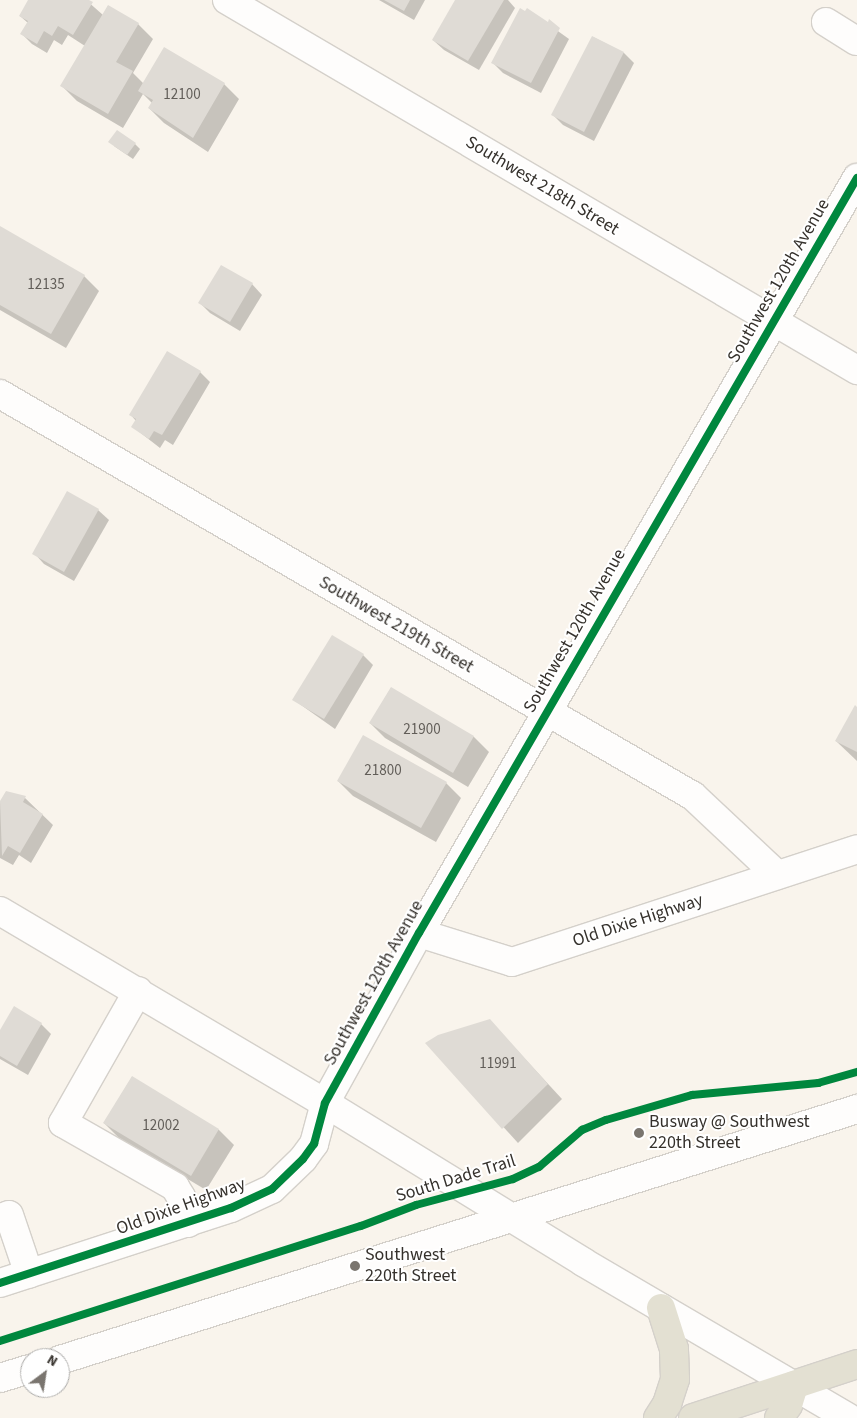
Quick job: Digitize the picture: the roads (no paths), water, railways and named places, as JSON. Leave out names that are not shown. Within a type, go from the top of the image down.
[{"type":"highway","points":[[658,1418],[667,1404],[675,1379],[674,1349],[661,1308]]},
{"type":"highway","points":[[692,1418],[857,1364]]},
{"type":"highway","points":[[780,1418],[788,1405],[794,1384]]},
{"type":"street","name":"Southwest 218th Street","points":[[227,0],[857,370]]},
{"type":"street","points":[[826,22],[857,41]]},
{"type":"street","name":"Southwest 120th Avenue","points":[[325,1103],[545,712],[857,178]]},
{"type":"street","name":"Southwest 219th Street","points":[[0,394],[545,712],[693,796],[777,875]]},
{"type":"street","name":"Old Dixie Highway","points":[[420,933],[512,962],[857,849]]},
{"type":"street","points":[[0,911],[325,1103],[510,1218],[849,1418]]},
{"type":"street","points":[[138,991],[63,1123],[175,1186],[181,1197],[188,1223]]},
{"type":"street","name":"Old Dixie Highway","points":[[0,1283],[188,1223],[264,1193],[289,1176],[314,1144],[325,1103]]},
{"type":"street","points":[[70,1357],[857,1109]]},
{"type":"street","points":[[0,1218],[10,1215],[29,1274]]},
{"type":"street","points":[[0,1378],[20,1372]]},
{"type":"place","name":"Busway @ Southwest 220th Street","points":[[639,1133]]},
{"type":"place","name":"Southwest 220th Street","points":[[355,1266]]}]
